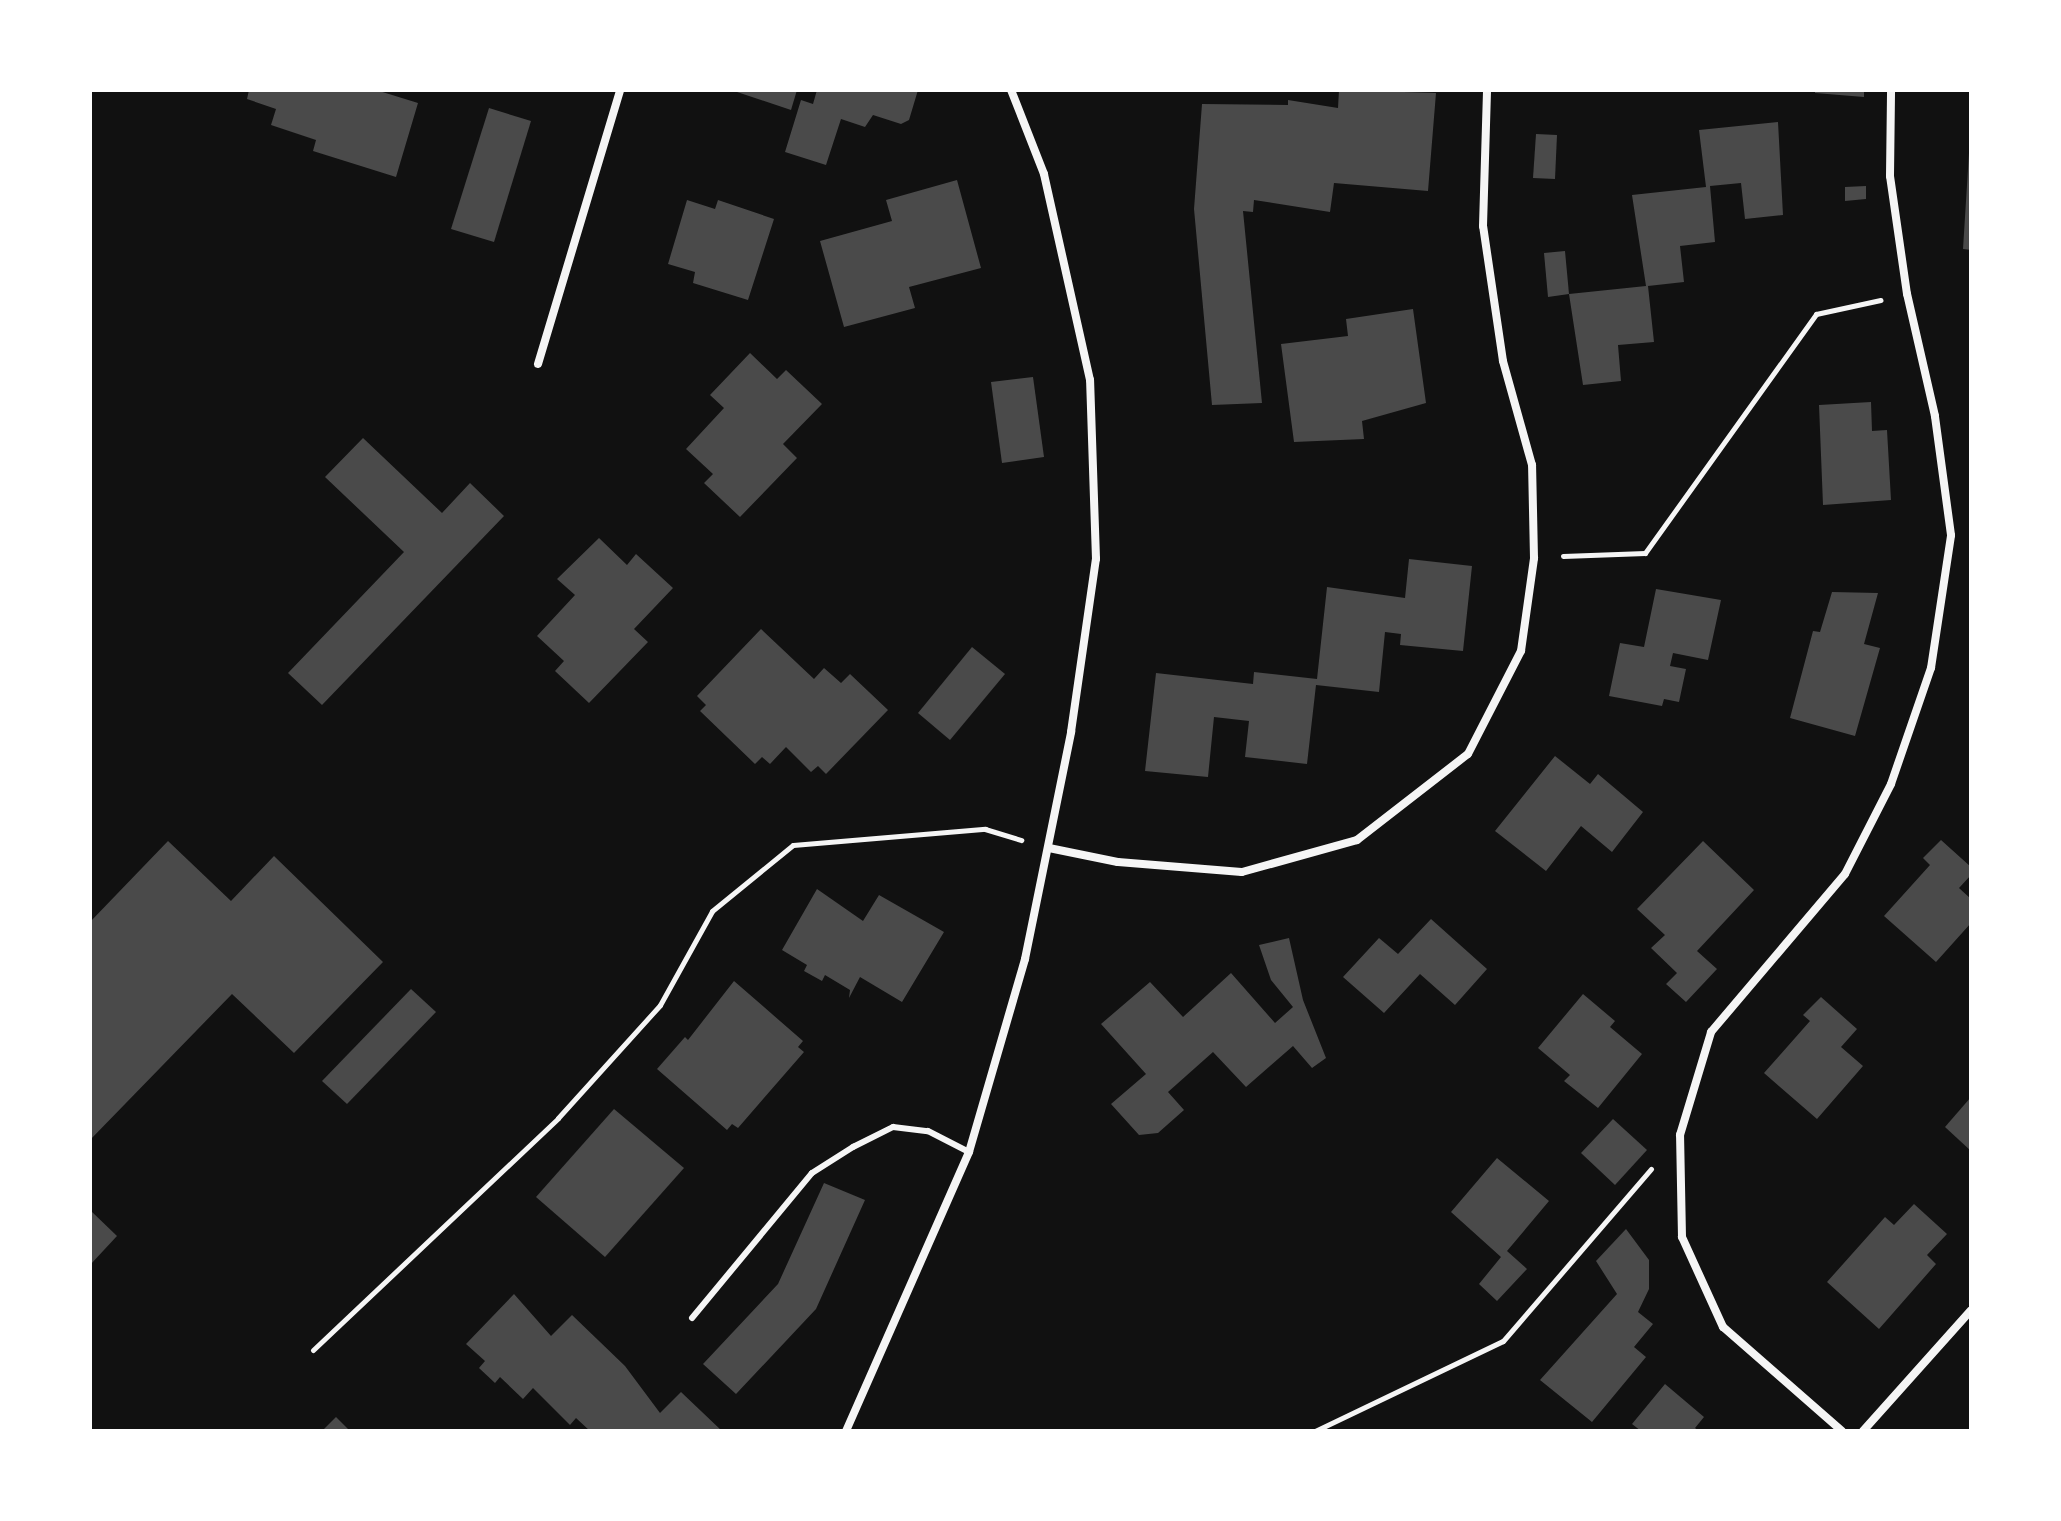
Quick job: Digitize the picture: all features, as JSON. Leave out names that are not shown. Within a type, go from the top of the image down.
[{"type":"street","points":[[538,364],[620,90]]},
{"type":"street","points":[[846,1431],[969,1152],[1025,959],[1049,848],[1096,559],[1090,380],[1044,174],[1011,90]]},
{"type":"street","points":[[1049,848],[1118,862],[1242,872],[1357,840],[1468,754],[1521,651],[1534,558],[1532,465],[1503,361],[1483,226],[1487,90]]},
{"type":"street","points":[[1842,1431],[1723,1327],[1682,1237],[1680,1135],[1711,1032],[1845,874],[1891,784],[1931,668],[1951,535],[1935,416],[1907,294],[1890,176],[1891,90]]},
{"type":"street","points":[[1863,1431],[1971,1310]]},
{"type":"lane","points":[[692,1318],[812,1173],[853,1147],[893,1127],[928,1131],[969,1152]]},
{"type":"path","points":[[1534,558],[1645,553],[1816,314],[1907,294]]},
{"type":"path","points":[[313,1350],[558,1118],[660,1005],[712,911],[793,845],[985,829],[1049,848]]},
{"type":"path","points":[[1315,1431],[1503,1341],[1680,1135]]},
{"type":"building","points":[[249,90],[376,90],[418,103],[396,177],[313,151],[316,140],[271,125],[276,109],[247,99]]},
{"type":"building","points":[[731,90],[797,90],[791,110]]},
{"type":"building","points":[[817,90],[918,90],[909,120],[901,124],[873,115],[865,127],[841,119],[826,165],[785,152],[801,100],[813,104]]},
{"type":"building","points":[[1339,90],[1436,93],[1428,191],[1334,183],[1330,212],[1254,200],[1253,212],[1243,211],[1262,403],[1212,405],[1194,209],[1202,104],[1288,105],[1288,100],[1338,108]]},
{"type":"building","points":[[1815,90],[1864,90],[1864,97],[1815,93]]},
{"type":"building","points":[[489,108],[531,121],[494,242],[451,229]]},
{"type":"building","points":[[1778,122],[1783,215],[1745,219],[1741,183],[1710,186],[1715,242],[1680,246],[1684,282],[1648,286],[1654,342],[1618,345],[1621,381],[1583,385],[1569,294],[1646,286],[1632,195],[1706,187],[1699,130]]},
{"type":"building","points":[[1536,134],[1557,135],[1555,179],[1533,178]]},
{"type":"building","points":[[1971,153],[1971,250],[1963,249]]},
{"type":"building","points":[[957,180],[981,268],[909,287],[915,308],[844,327],[820,241],[892,221],[886,200]]},
{"type":"building","points":[[1866,186],[1866,199],[1845,201],[1845,187]]},
{"type":"building","points":[[687,200],[715,209],[718,200],[774,219],[748,300],[693,283],[695,272],[668,264]]},
{"type":"building","points":[[1565,251],[1569,294],[1548,297],[1544,253]]},
{"type":"building","points":[[1413,309],[1426,403],[1362,421],[1364,439],[1294,442],[1281,344],[1348,336],[1346,319]]},
{"type":"building","points":[[750,353],[777,379],[786,370],[822,404],[783,444],[797,458],[740,517],[704,483],[713,474],[686,449],[724,408],[710,395]]},
{"type":"building","points":[[1033,377],[1044,457],[1002,463],[991,382]]},
{"type":"building","points":[[1871,402],[1872,431],[1887,430],[1891,500],[1823,505],[1819,405]]},
{"type":"building","points":[[363,438],[442,513],[470,483],[504,516],[322,705],[288,673],[404,552],[325,477]]},
{"type":"building","points":[[599,538],[627,565],[636,554],[673,588],[634,629],[648,642],[589,703],[555,671],[564,661],[537,636],[575,595],[557,579]]},
{"type":"building","points":[[1409,559],[1472,566],[1463,651],[1400,645],[1401,634],[1385,632],[1379,692],[1316,685],[1307,764],[1245,757],[1249,721],[1214,717],[1208,777],[1145,771],[1156,673],[1253,684],[1254,672],[1317,679],[1327,587],[1405,598]]},
{"type":"building","points":[[1656,589],[1721,600],[1708,660],[1673,653],[1670,666],[1686,669],[1679,702],[1664,699],[1662,706],[1609,696],[1620,643],[1644,647]]},
{"type":"building","points":[[1832,592],[1878,593],[1864,644],[1880,648],[1855,736],[1790,718],[1813,631],[1820,632]]},
{"type":"building","points":[[761,629],[814,679],[824,668],[841,683],[850,674],[888,710],[826,774],[818,766],[811,772],[786,747],[770,764],[762,757],[755,764],[700,711],[706,705],[697,696]]},
{"type":"building","points":[[972,647],[1005,674],[950,740],[918,713]]},
{"type":"building","points":[[1555,756],[1590,784],[1598,774],[1643,812],[1612,852],[1581,826],[1546,871],[1495,831]]},
{"type":"building","points":[[1941,840],[1971,867],[1971,875],[1959,888],[1971,899],[1971,923],[1936,962],[1884,916],[1930,865],[1923,858]]},
{"type":"building","points":[[168,841],[231,901],[274,856],[383,962],[294,1053],[232,994],[90,1140],[90,922]]},
{"type":"building","points":[[1703,841],[1754,890],[1697,951],[1717,969],[1686,1002],[1666,984],[1677,973],[1651,948],[1665,935],[1637,909]]},
{"type":"building","points":[[817,889],[863,921],[879,895],[944,932],[902,1002],[860,977],[849,998],[850,990],[825,975],[822,981],[804,971],[807,965],[782,950]]},
{"type":"building","points":[[1431,919],[1487,969],[1455,1005],[1420,974],[1384,1013],[1343,977],[1379,938],[1398,954]]},
{"type":"building","points":[[1289,938],[1303,1000],[1326,1058],[1312,1068],[1293,1046],[1246,1087],[1213,1052],[1168,1092],[1184,1110],[1158,1133],[1139,1135],[1111,1104],[1146,1074],[1101,1024],[1150,982],[1183,1017],[1231,973],[1275,1023],[1293,1007],[1271,980],[1259,945]]},
{"type":"building","points":[[734,981],[803,1041],[798,1047],[804,1052],[738,1128],[732,1124],[727,1130],[657,1069],[685,1037],[688,1040]]},
{"type":"building","points":[[411,989],[436,1012],[347,1104],[322,1081]]},
{"type":"building","points":[[1583,994],[1615,1021],[1610,1027],[1642,1054],[1598,1108],[1564,1081],[1570,1075],[1538,1048]]},
{"type":"building","points":[[1821,997],[1857,1029],[1841,1047],[1863,1066],[1817,1119],[1764,1073],[1810,1021],[1803,1015]]},
{"type":"building","points":[[1971,1097],[1971,1151],[1945,1127]]},
{"type":"building","points":[[614,1109],[684,1168],[605,1257],[536,1197]]},
{"type":"building","points":[[1613,1119],[1647,1150],[1615,1185],[1581,1153]]},
{"type":"building","points":[[1497,1158],[1549,1201],[1507,1251],[1527,1269],[1497,1301],[1479,1284],[1501,1257],[1451,1212]]},
{"type":"building","points":[[824,1183],[865,1200],[816,1309],[736,1394],[703,1364],[778,1284]]},
{"type":"building","points":[[1914,1204],[1947,1234],[1927,1255],[1936,1264],[1879,1329],[1827,1282],[1885,1217],[1894,1225]]},
{"type":"building","points":[[90,1210],[117,1236],[90,1265]]},
{"type":"building","points":[[1626,1229],[1649,1260],[1649,1289],[1638,1312],[1653,1324],[1634,1347],[1646,1357],[1592,1422],[1540,1380],[1617,1294],[1596,1261]]},
{"type":"building","points":[[514,1294],[551,1336],[572,1315],[625,1366],[660,1413],[681,1392],[722,1431],[590,1431],[576,1418],[570,1425],[533,1388],[523,1399],[500,1377],[495,1383],[479,1368],[485,1361],[466,1344]]},
{"type":"building","points":[[1665,1384],[1704,1417],[1695,1428],[1699,1431],[1641,1431],[1632,1424]]},
{"type":"building","points":[[336,1417],[350,1431],[322,1431]]}]
